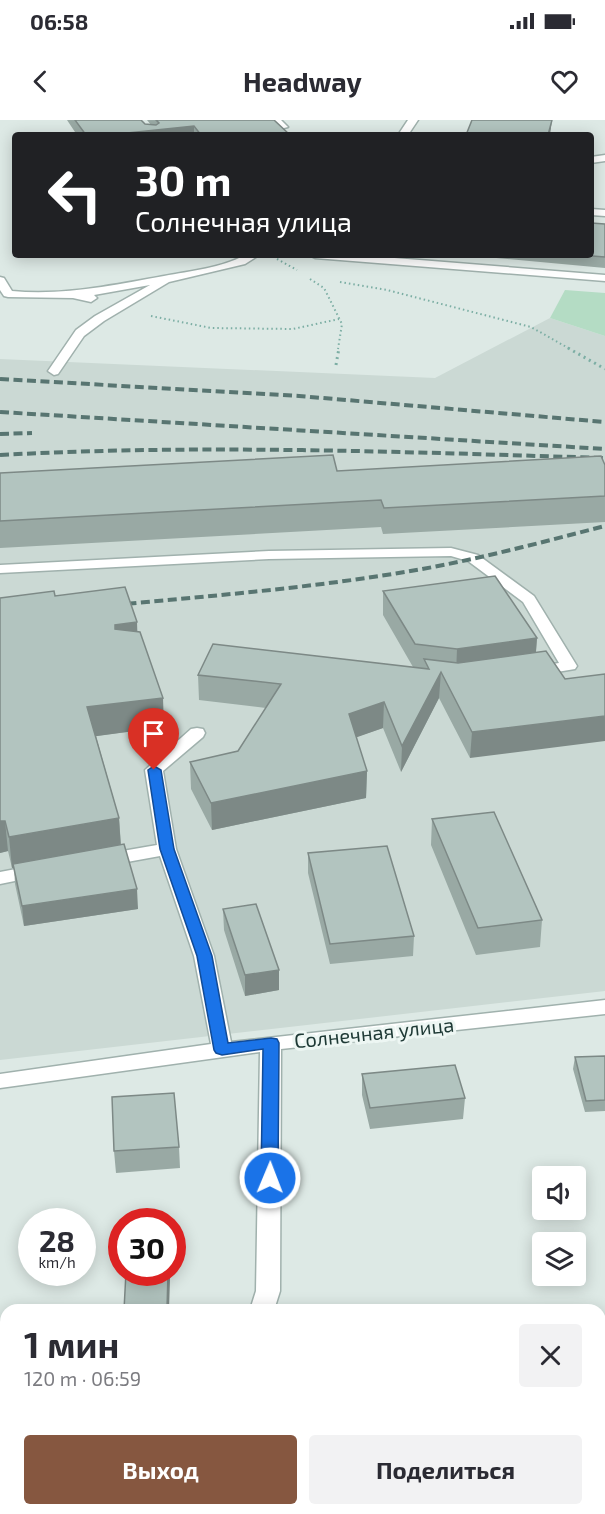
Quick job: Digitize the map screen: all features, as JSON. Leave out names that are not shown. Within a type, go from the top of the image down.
[{"type":"street","points":[[2,284],[8,294],[27,297],[81,294],[242,262],[248,258]]},
{"type":"street","points":[[353,258],[605,278]]},
{"type":"street","points":[[54,371],[79,333],[117,309],[145,296],[167,278]]},
{"type":"street","points":[[81,294],[117,309]]},
{"type":"street","points":[[0,569],[269,555],[451,552],[473,558],[529,599],[569,666],[512,674]]},
{"type":"street","points":[[196,733],[154,770],[167,849],[204,956],[222,1050]]},
{"type":"street","points":[[90,862],[167,849]]},
{"type":"street","points":[[0,878],[57,868]]},
{"type":"street","name":"Солнечная улица","points":[[0,1081],[271,1043],[605,1007]]},
{"type":"street","points":[[264,1304],[268,1291],[271,1043]]},
{"type":"path","points":[[275,258],[299,271]]},
{"type":"path","points":[[318,278],[307,277],[324,288],[342,324],[336,365]]},
{"type":"path","points":[[330,280],[387,290],[531,327],[605,369]]},
{"type":"path","points":[[117,309],[211,328],[293,329],[339,319]]},
{"type":"shaded area","points":[[550,318],[605,336],[605,991],[0,1060],[0,359],[435,378]]},
{"type":"green space","points":[[565,290],[605,293],[605,336],[550,318]]},
{"type":"building","points":[[75,120],[141,120],[145,124],[156,125],[159,123],[156,120],[274,120],[287,132],[199,132],[194,126],[137,132],[84,132]]},
{"type":"building","points":[[472,120],[552,120],[549,132],[467,132]]},
{"type":"building","points":[[594,223],[605,224],[605,257],[594,256]]},
{"type":"building","points":[[333,455],[337,471],[601,456],[605,465],[605,496],[384,508],[381,500],[0,521],[0,473]]},
{"type":"building","points":[[495,576],[537,638],[457,649],[415,644],[383,591]]},
{"type":"building","points":[[125,587],[137,622],[115,625],[115,629],[140,632],[163,698],[87,707],[119,818],[9,837],[5,821],[0,821],[0,598],[54,591],[55,596]]},
{"type":"building","points":[[213,644],[429,669],[424,659],[458,663],[546,651],[565,679],[605,674],[605,716],[472,732],[441,672],[402,746],[384,702],[349,714],[367,771],[211,803],[190,762],[238,751],[281,684],[198,675]]},
{"type":"building","points":[[494,812],[542,920],[478,928],[432,819]]},
{"type":"building","points":[[124,844],[137,889],[22,906],[13,864]]},
{"type":"building","points":[[387,846],[414,936],[330,944],[308,853]]},
{"type":"building","points":[[256,904],[279,970],[245,975],[223,909]]},
{"type":"building","points":[[605,1056],[605,1100],[586,1101],[575,1057]]},
{"type":"building","points":[[455,1065],[465,1098],[370,1108],[362,1074]]},
{"type":"building","points":[[174,1093],[179,1147],[114,1151],[112,1097]]},
{"type":"building","points":[[125,1286],[168,1286],[167,1304],[124,1304]]},
{"type":"railway","points":[[0,379],[299,396],[605,422]]},
{"type":"railway","points":[[0,412],[605,449]]},
{"type":"railway","points":[[0,434],[32,433]]},
{"type":"railway","points":[[0,455],[227,450],[605,458]]},
{"type":"railway","points":[[114,605],[369,578],[480,557],[605,526]]},
{"type":"route","points":[[154,770],[167,849],[204,956],[222,1050],[271,1043],[270,1178]]}]
